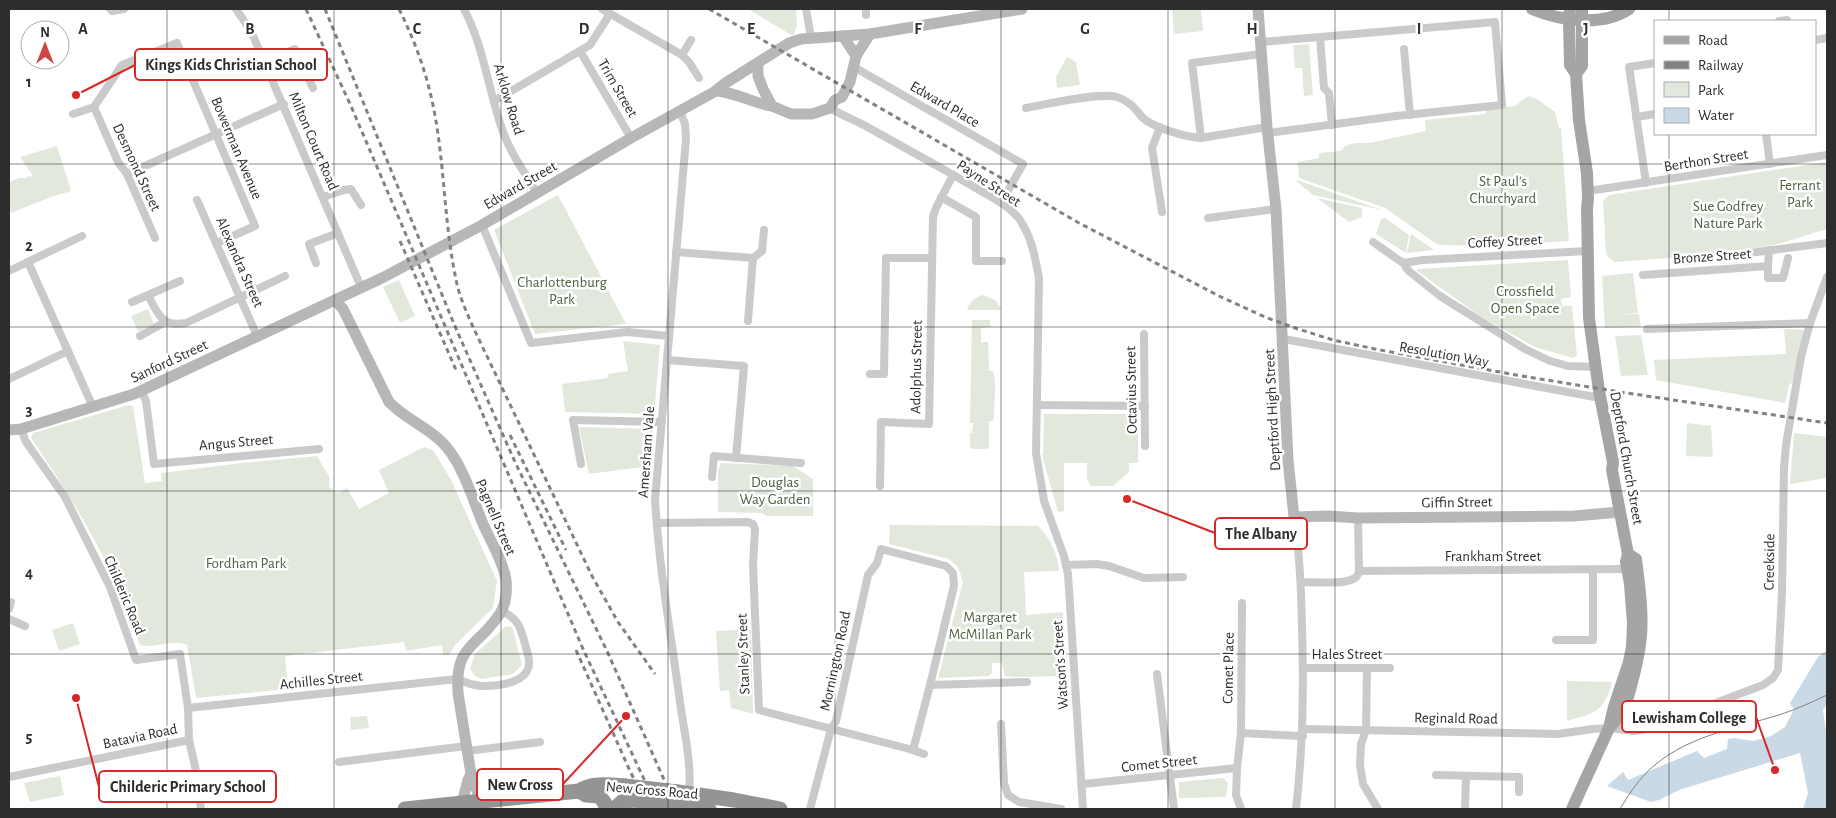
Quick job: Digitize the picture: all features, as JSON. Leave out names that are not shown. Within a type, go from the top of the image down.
[{"type":"highway","name":"New Cross Road","points":[[405,809],[579,792],[585,787],[612,785],[687,798],[709,809]]},
{"type":"highway","points":[[579,792],[586,795],[599,796],[607,809]]},
{"type":"highway","name":"New Cross Road","points":[[614,809],[623,801],[687,798],[734,800],[780,809]]},
{"type":"main road","points":[[1532,9],[1554,16],[1574,15],[1590,20],[1620,15],[1629,9]]},
{"type":"main road","points":[[1574,15],[1570,65],[1576,74],[1579,120],[1588,191]]},
{"type":"main road","points":[[1574,15],[1582,66],[1576,74]]},
{"type":"main road","points":[[1554,16],[1562,26],[1564,55],[1570,62]]},
{"type":"main road","name":"Deptford Church Street","points":[[1572,809],[1609,728],[1632,647],[1632,610],[1626,562],[1628,554],[1612,470],[1613,462],[1610,442],[1600,398],[1589,318],[1588,191]]},
{"type":"main road","name":"Deptford Church Street","points":[[1609,728],[1621,715],[1625,707],[1639,656],[1641,635],[1640,591],[1636,559],[1628,554]]},
{"type":"street","points":[[110,9],[112,11],[124,9]]},
{"type":"street","name":"Milton Court Road","points":[[236,9],[251,31],[284,104],[361,287]]},
{"type":"street","name":"Arklow Road","points":[[464,9],[482,57],[507,141],[537,193]]},
{"type":"street","points":[[602,9],[682,56],[690,62],[699,78]]},
{"type":"street","points":[[806,9],[811,37]]},
{"type":"street","name":"Edward Street","points":[[335,300],[482,225],[631,138],[717,91],[724,84],[789,43],[811,37],[870,34],[1022,9]]},
{"type":"street","name":"Deptford High Street","points":[[1258,9],[1276,208],[1284,339],[1288,460],[1301,582],[1304,668],[1303,732],[1296,809]]},
{"type":"street","name":"Trim Street","points":[[494,101],[590,45],[610,14]]},
{"type":"street","points":[[1026,108],[1107,95],[1125,100],[1151,124],[1191,138],[1201,138],[1502,105],[1495,22],[1260,42]]},
{"type":"street","points":[[717,91],[731,92],[781,111],[801,115],[822,112],[833,104],[836,92],[854,65],[870,34]]},
{"type":"street","points":[[844,36],[854,65]]},
{"type":"street","points":[[1320,37],[1324,88],[1329,93],[1332,125]]},
{"type":"street","points":[[682,56],[691,40]]},
{"type":"street","name":"Bowerman Avenue","points":[[94,107],[122,65],[178,43],[255,226],[217,243]]},
{"type":"street","points":[[264,61],[295,49],[313,88]]},
{"type":"street","points":[[1404,49],[1410,115]]},
{"type":"street","name":"Trim Street","points":[[580,51],[631,138]]},
{"type":"street","points":[[1201,138],[1192,64],[1261,54]]},
{"type":"street","name":"Berthon Street","points":[[1646,183],[1629,67],[1654,63]]},
{"type":"street","points":[[758,64],[758,76],[772,106]]},
{"type":"street","name":"Edward Place","points":[[854,65],[1023,164],[1001,203]]},
{"type":"street","points":[[127,174],[284,104]]},
{"type":"street","name":"Payne Street","points":[[833,104],[844,117],[861,123],[1001,203],[1019,218],[1029,236],[1035,252],[1039,278],[1036,453],[1044,501],[1051,520]]},
{"type":"street","points":[[72,114],[94,107]]},
{"type":"street","name":"Desmond Street","points":[[94,107],[118,162],[127,174],[155,238]]},
{"type":"street","name":"Amersham Vale","points":[[680,111],[685,124],[686,138],[655,500],[684,722],[690,778],[687,798]]},
{"type":"street","points":[[1636,117],[1654,114]]},
{"type":"street","points":[[1160,127],[1152,148],[1162,212]]},
{"type":"street","name":"Berthon Street","points":[[1766,135],[1770,164]]},
{"type":"street","name":"Berthon Street","points":[[1588,191],[1827,155]]},
{"type":"street","name":"Adolphus Street","points":[[880,486],[881,422],[929,424],[933,217],[953,175]]},
{"type":"street","points":[[323,197],[344,190],[351,190],[361,206]]},
{"type":"street","points":[[941,197],[976,217],[976,261],[1002,261]]},
{"type":"street","name":"Alexandra Street","points":[[198,200],[257,336]]},
{"type":"street","points":[[1208,218],[1276,208]]},
{"type":"street","points":[[482,225],[531,343],[627,332],[669,336]]},
{"type":"street","points":[[676,252],[753,258],[762,251],[764,230]]},
{"type":"street","points":[[316,263],[308,244],[338,233]]},
{"type":"street","points":[[9,272],[82,236]]},
{"type":"street","points":[[1373,242],[1399,261],[1405,263],[1406,268],[1410,272],[1440,296],[1525,349],[1568,366],[1595,367]]},
{"type":"street","name":"Bronze Street","points":[[1687,261],[1827,243]]},
{"type":"street","name":"Bronze Street","points":[[1643,275],[1768,266],[1769,250]]},
{"type":"street","name":"Coffey Street","points":[[1405,263],[1423,260],[1587,251]]},
{"type":"street","points":[[748,321],[753,258]]},
{"type":"street","points":[[870,374],[884,374],[886,258],[932,258]]},
{"type":"street","points":[[1768,266],[1768,278],[1783,278],[1788,258]]},
{"type":"street","points":[[28,262],[93,408]]},
{"type":"street","points":[[148,295],[158,316],[165,322],[176,325],[186,323],[285,276]]},
{"type":"street","name":"Creekside","points":[[1609,728],[1634,731],[1647,728],[1763,684],[1773,678],[1778,670],[1783,584],[1784,461],[1801,356],[1810,323],[1827,278]]},
{"type":"street","points":[[132,302],[180,281]]},
{"type":"street","name":"Sanford Street","points":[[9,430],[21,429],[125,397],[144,396],[257,336],[335,300]]},
{"type":"street","name":"Pagnell Street","points":[[335,300],[343,309],[389,402],[398,412],[440,440],[456,462],[503,569],[506,597],[502,611]]},
{"type":"street","points":[[140,336],[165,322]]},
{"type":"street","points":[[1647,330],[1810,323]]},
{"type":"street","name":"Octavius Street","points":[[1144,334],[1145,446]]},
{"type":"street","name":"Resolution Way","points":[[1284,339],[1600,398]]},
{"type":"street","points":[[9,379],[68,351]]},
{"type":"street","points":[[667,360],[744,366],[736,458]]},
{"type":"street","name":"Angus Street","points":[[144,396],[154,464],[320,449]]},
{"type":"street","points":[[1037,405],[1145,406]]},
{"type":"street","points":[[581,464],[573,420],[662,422]]},
{"type":"street","name":"Childeric Road","points":[[21,429],[26,442],[64,498],[110,587],[136,660],[180,654],[188,708],[189,740],[196,771],[201,809]]},
{"type":"street","points":[[712,477],[714,456],[801,464]]},
{"type":"street","name":"Giffin Street","points":[[1294,517],[1328,516],[1358,523],[1574,516],[1620,512]]},
{"type":"street","name":"Watson's Street","points":[[1051,520],[1066,564],[1083,784],[1083,809]]},
{"type":"street","name":"Stanley Street","points":[[657,523],[748,522],[753,524],[755,530],[753,565],[759,710],[924,754]]},
{"type":"street","points":[[1358,523],[1359,571]]},
{"type":"street","name":"Mornington Road","points":[[810,809],[831,729],[836,721],[868,576],[877,563],[881,549],[946,566],[953,572],[954,586],[930,685]]},
{"type":"street","points":[[1066,564],[1109,566],[1144,578],[1184,577]]},
{"type":"street","name":"Frankham Street","points":[[1301,582],[1349,580],[1354,579],[1359,571],[1627,569]]},
{"type":"street","points":[[1556,640],[1592,640],[1592,570]]},
{"type":"street","name":"Comet Place","points":[[1241,733],[1242,602]]},
{"type":"street","points":[[457,679],[480,686],[510,683],[520,679],[527,671],[529,664],[521,629],[515,618],[502,611],[495,621],[470,644],[460,662],[457,679],[467,749],[471,774],[481,801]]},
{"type":"street","points":[[9,619],[25,626]]},
{"type":"street","name":"Hales Street","points":[[1304,668],[1390,668]]},
{"type":"street","points":[[1367,668],[1366,730],[1361,744],[1361,775],[1367,793],[1378,809]]},
{"type":"street","points":[[1157,674],[1174,809]]},
{"type":"street","name":"Achilles Street","points":[[188,708],[457,679]]},
{"type":"street","points":[[913,750],[930,685],[1027,682]]},
{"type":"street","points":[[1001,724],[1004,784],[1008,794],[1019,802],[1061,809]]},
{"type":"street","name":"Reginald Road","points":[[1303,732],[1366,730],[1558,734],[1609,728]]},
{"type":"street","points":[[1241,809],[1236,795],[1241,733],[1303,732]]},
{"type":"street","name":"Batavia Road","points":[[9,777],[189,740]]},
{"type":"street","points":[[339,762],[540,742]]},
{"type":"street","name":"Comet Street","points":[[1083,784],[1237,768]]},
{"type":"street","points":[[462,803],[471,774]]},
{"type":"street","points":[[1436,775],[1519,777],[1519,792]]},
{"type":"street","points":[[1466,776],[1466,809]]},
{"type":"green space","points":[[748,9],[796,9],[797,25],[793,36]]},
{"type":"green space","points":[[1172,9],[1201,9],[1203,31],[1174,34]]},
{"type":"green space","points":[[1309,44],[1313,95],[1304,96],[1302,68],[1295,68],[1293,45]]},
{"type":"green space","points":[[1067,57],[1076,62],[1080,85],[1057,88],[1056,77]]},
{"type":"green space","name":"St Paul's Churchyard","points":[[1528,96],[1537,99],[1555,112],[1559,128],[1561,128],[1569,241],[1489,246],[1438,245],[1385,208],[1299,178],[1298,162],[1319,158],[1319,153],[1341,151],[1345,146],[1355,143],[1369,143],[1426,131],[1425,120],[1486,114],[1485,109],[1515,106]]},
{"type":"green space","points":[[57,146],[71,191],[11,213],[9,207],[9,182],[19,178],[27,178],[27,176],[31,177],[32,174],[20,157]]},
{"type":"green space","name":"Sue Godfrey Nature Park","points":[[1827,162],[1827,229],[1778,244],[1696,256],[1615,262],[1606,253],[1603,201],[1609,195]]},
{"type":"green space","points":[[1294,179],[1382,210],[1313,195]]},
{"type":"green space","name":"Charlottenburg Park","points":[[558,195],[626,324],[535,334],[494,230]]},
{"type":"green space","points":[[1317,198],[1362,208],[1362,217],[1349,222]]},
{"type":"green space","points":[[1385,218],[1409,235],[1406,253],[1376,234],[1381,219]]},
{"type":"green space","points":[[1411,234],[1434,250],[1407,253]]},
{"type":"green space","name":"Crossfield Open Space","points":[[1568,260],[1571,297],[1561,299],[1562,306],[1572,306],[1577,356],[1573,358],[1535,347],[1483,318],[1417,271],[1417,269]]},
{"type":"green space","points":[[1633,273],[1638,313],[1619,315],[1639,314],[1641,327],[1605,328],[1602,276]]},
{"type":"green space","points":[[399,280],[415,316],[400,323],[383,287]]},
{"type":"green space","points":[[984,295],[995,300],[1002,310],[967,310],[973,300]]},
{"type":"green space","points":[[148,309],[154,324],[138,331],[131,316]]},
{"type":"green space","points":[[972,320],[990,320],[990,327],[981,328],[981,342],[988,342],[989,371],[993,371],[995,382],[994,417],[993,421],[989,421],[989,447],[987,449],[973,449],[970,447],[970,433],[972,433],[973,423],[970,423]]},
{"type":"green space","points":[[1784,329],[1805,330],[1798,354],[1794,381],[1789,385],[1785,403],[1656,380],[1654,360],[1786,354]]},
{"type":"green space","points":[[1641,335],[1648,375],[1621,376],[1615,336]]},
{"type":"green space","points":[[623,341],[660,345],[654,414],[565,412],[562,384],[608,378],[608,374],[628,371]]},
{"type":"green space","name":"Fordham Park","points":[[129,405],[133,406],[145,483],[162,481],[161,473],[317,456],[330,478],[329,487],[338,493],[347,488],[359,509],[389,493],[379,470],[424,447],[433,450],[451,480],[497,581],[493,608],[456,644],[449,655],[443,655],[442,645],[406,651],[404,642],[285,656],[288,689],[196,698],[187,645],[175,643],[152,646],[140,645],[97,544],[51,467],[31,438],[33,433]]},
{"type":"green space","points":[[1044,414],[1138,414],[1138,463],[1129,463],[1129,472],[1113,486],[1091,486],[1087,480],[1087,463],[1064,463],[1064,511],[1058,512],[1043,459]]},
{"type":"green space","points":[[1687,423],[1711,426],[1713,457],[1686,456]]},
{"type":"green space","points":[[579,427],[653,429],[650,466],[589,474]]},
{"type":"green space","points":[[1794,433],[1827,437],[1827,478],[1790,484]]},
{"type":"green space","name":"Douglas Way Garden","points":[[721,463],[793,466],[813,479],[813,516],[767,516],[762,513],[718,512],[718,470]]},
{"type":"green space","name":"Margaret McMillan Park","points":[[890,525],[1038,526],[1053,547],[1059,571],[1024,572],[1026,615],[1063,612],[1068,676],[1005,676],[1002,663],[992,663],[992,673],[989,676],[938,678],[963,582],[958,567],[949,559],[889,544]]},
{"type":"green space","points":[[73,623],[80,644],[59,651],[52,630]]},
{"type":"green space","points":[[506,626],[512,627],[522,665],[514,673],[508,675],[481,679],[475,676],[470,669],[475,654]]},
{"type":"green space","points":[[751,629],[753,714],[731,708],[729,690],[720,691],[716,631]]},
{"type":"green space","points":[[1567,681],[1612,682],[1605,700],[1597,710],[1567,721]]},
{"type":"green space","points":[[367,716],[369,728],[351,730],[350,717]]},
{"type":"green space","points":[[60,776],[64,795],[30,802],[24,783]]},
{"type":"green space","points":[[1223,778],[1228,783],[1226,797],[1179,798],[1179,782]]},
{"type":"water","points":[[1827,650],[1827,705],[1823,710],[1827,738],[1827,809],[1803,809],[1808,793],[1800,753],[1679,790],[1651,802],[1607,786],[1623,772],[1628,780],[1697,751],[1704,758],[1727,749],[1728,739],[1753,741],[1771,736],[1785,727],[1794,709],[1790,703],[1818,657]]},
{"type":"tram line","points":[[1620,809],[1647,772],[1677,750],[1710,735],[1788,712],[1827,695]]},
{"type":"railway","points":[[306,9],[351,106],[583,649],[658,809]]},
{"type":"railway","points":[[325,9],[454,324],[515,462],[607,651],[677,809]]},
{"type":"railway","points":[[399,9],[420,58],[431,97],[438,131],[453,262],[458,289],[464,306],[592,576],[618,622],[655,674]]},
{"type":"railway","points":[[709,9],[1079,223],[1219,296],[1265,317],[1333,340],[1375,349],[1516,375],[1827,423]]},
{"type":"railway","points":[[400,241],[456,370]]},
{"type":"railway","points":[[510,435],[566,550]]},
{"type":"railway","points":[[576,650],[649,809]]},
{"type":"place","name":"Kings Kids Christian School","points":[[76,95]]},
{"type":"place","name":"The Albany","points":[[1127,499]]},
{"type":"place","name":"Childeric Primary School","points":[[76,698]]},
{"type":"place","name":"New Cross","points":[[626,716]]},
{"type":"place","name":"Lewisham College","points":[[1775,770]]},
{"type":"park label","name":"Ferrant Park","points":[[1800,194]]}]
